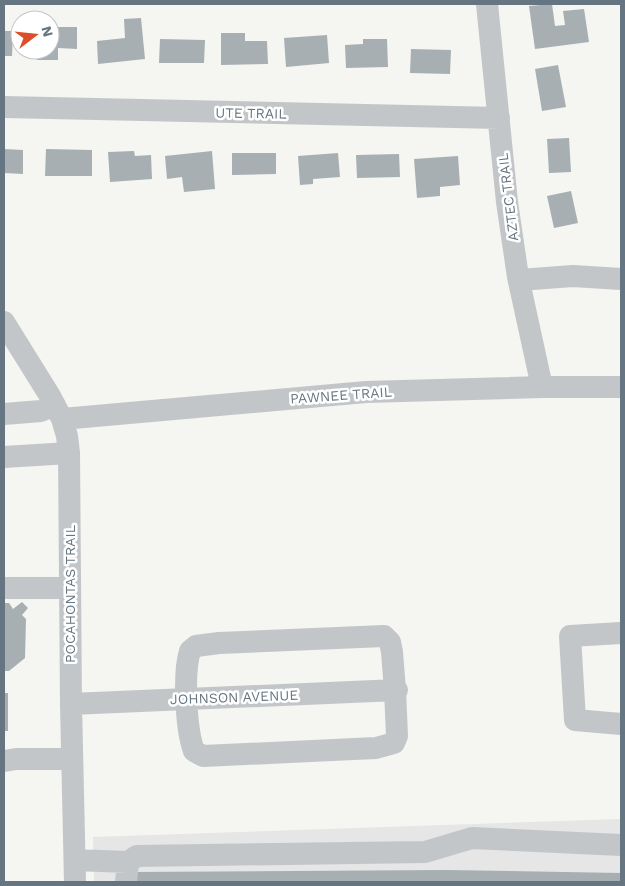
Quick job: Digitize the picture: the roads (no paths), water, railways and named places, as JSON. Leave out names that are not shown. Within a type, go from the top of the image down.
[{"type":"street","name":"AZTEC TRAIL","points":[[487,4],[507,202],[519,280],[542,387]]},
{"type":"street","name":"UTE TRAIL","points":[[4,108],[499,118]]},
{"type":"street","points":[[519,280],[574,276],[621,279]]},
{"type":"street","name":"POCAHONTAS TRAIL","points":[[4,322],[58,412],[67,436],[69,453],[71,704],[75,882]]},
{"type":"street","name":"PAWNEE TRAIL","points":[[4,414],[366,392],[542,387],[621,387]]},
{"type":"street","points":[[4,457],[69,453]]},
{"type":"street","points":[[4,588],[70,588]]},
{"type":"street","points":[[621,633],[570,636],[575,720],[621,724]]},
{"type":"street","points":[[384,636],[390,642],[392,652],[396,690],[397,736],[394,743],[376,748],[203,756],[194,751],[191,744],[186,699],[187,660],[190,651],[196,646],[219,643],[384,636]]},
{"type":"street","name":"JOHNSON AVENUE","points":[[71,704],[396,690]]},
{"type":"street","points":[[4,762],[16,759],[72,759]]},
{"type":"street","points":[[75,860],[127,872],[137,856],[425,852],[472,838],[621,845]]}]
